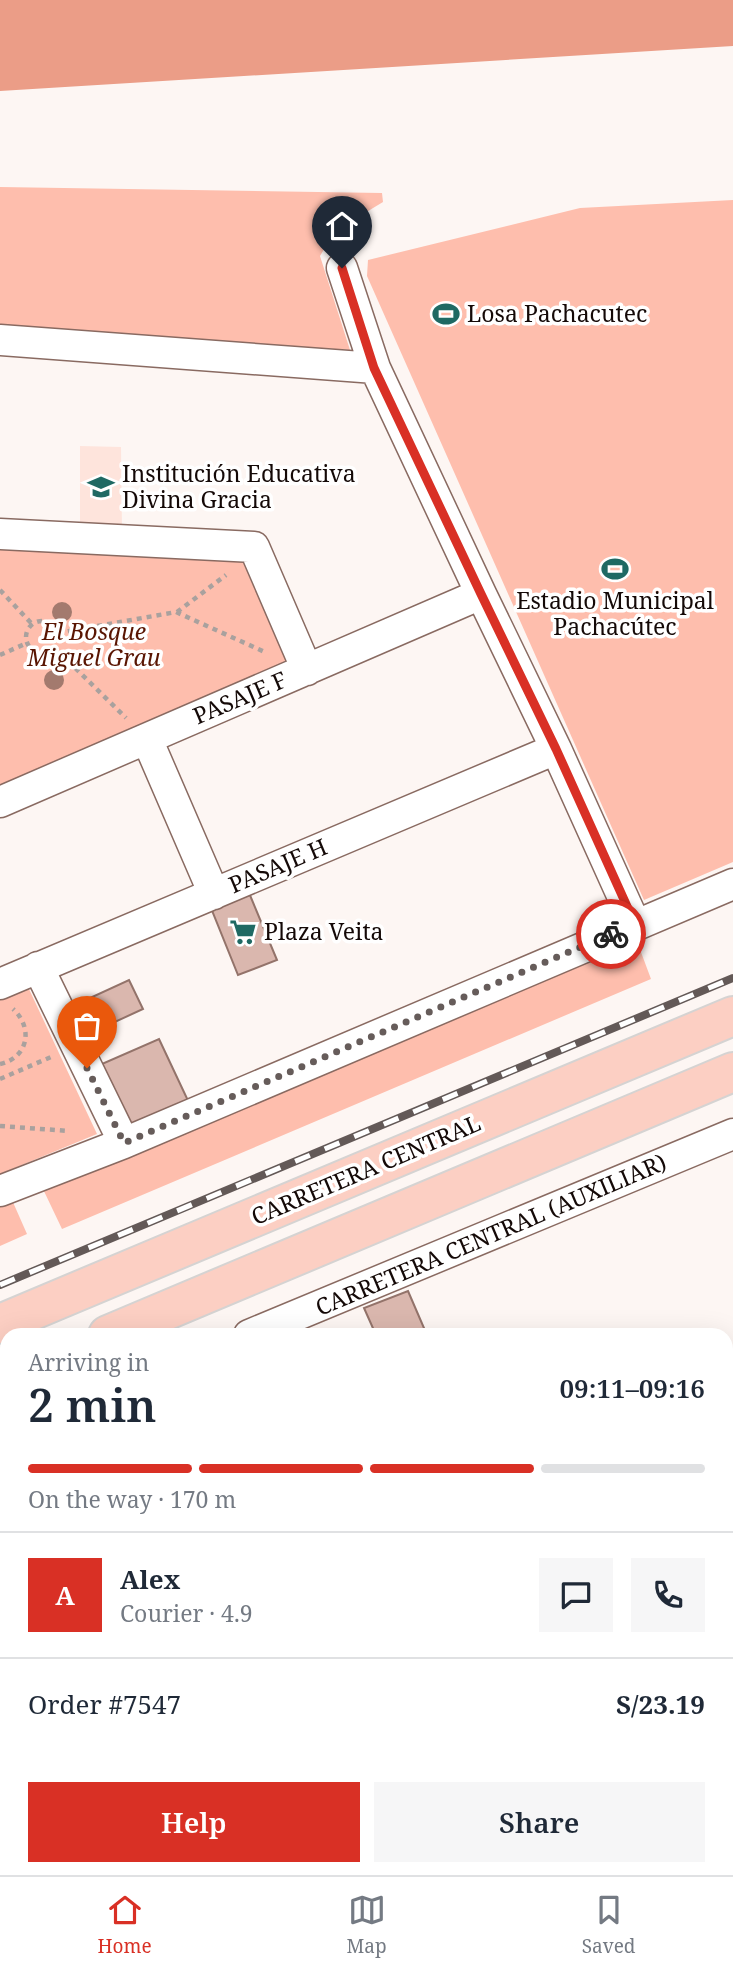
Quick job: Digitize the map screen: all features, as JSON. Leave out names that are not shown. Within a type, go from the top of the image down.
[{"type":"highway","name":"CARRETERA CENTRAL","points":[[0,1324],[733,1016]]},
{"type":"highway","points":[[125,1328],[733,1073]]},
{"type":"street","points":[[342,268],[374,368],[556,749],[635,924]]},
{"type":"street","points":[[0,340],[374,368]]},
{"type":"street","points":[[0,534],[254,547],[307,670]]},
{"type":"street","name":"PASAJE F","points":[[0,802],[137,729],[307,670],[481,594]]},
{"type":"street","points":[[137,729],[214,894]]},
{"type":"street","name":"PASAJE H","points":[[3,995],[38,967],[556,749]]},
{"type":"street","points":[[0,1191],[124,1143],[733,884]]},
{"type":"street","points":[[38,967],[124,1143]]},
{"type":"street","name":"CARRETERA CENTRAL (AUXILIAR)","points":[[265,1328],[733,1134]]},
{"type":"path","points":[[58,633],[176,612],[232,571]]},
{"type":"path","points":[[0,590],[32,624]]},
{"type":"path","points":[[176,612],[274,656]]},
{"type":"path","points":[[48,622],[58,633],[54,647],[45,652],[30,647],[27,643],[27,633],[32,624],[48,622]]},
{"type":"path","points":[[0,655],[27,643]]},
{"type":"path","points":[[54,647],[137,729]]},
{"type":"path","points":[[0,1064],[11,1061],[20,1052],[26,1034],[20,1016],[3,995]]},
{"type":"path","points":[[0,1079],[58,1054]]},
{"type":"path","points":[[0,1126],[81,1132]]},
{"type":"shaded area","points":[[0,0],[733,0],[733,46],[0,91]]},
{"type":"shaded area","name":"Institución Educativa Divina Gracia","points":[[80,446],[121,447],[122,530],[80,527]]},
{"type":"green space","points":[[0,187],[382,193],[383,202],[335,231],[320,256],[350,350],[0,328]]},
{"type":"green space","name":"Estadio Municipal Pachacútec","points":[[733,200],[733,862],[644,900],[367,276],[368,260],[580,208]]},
{"type":"green space","name":"El Bosque Miguel Grau","points":[[0,548],[243,562],[286,661],[0,788]]},
{"type":"green space","points":[[635,936],[651,979],[62,1229],[42,1187]]},
{"type":"green space","points":[[28,987],[97,1134],[0,1174],[0,999]]},
{"type":"green space","points":[[12,1200],[27,1234],[0,1246],[0,1205]]},
{"type":"building","name":"Plaza Veita","points":[[247,888],[277,960],[238,975],[209,903]]},
{"type":"building","points":[[129,980],[143,1009],[80,1038],[66,1009]]},
{"type":"building","points":[[159,1039],[191,1107],[127,1134],[95,1067]]},
{"type":"building","points":[[408,1291],[424,1328],[373,1328],[364,1308]]},
{"type":"railway","points":[[0,1285],[733,978]]},
{"type":"way so far","points":[[87,1068],[124,1143],[611,934]]},
{"type":"place","name":"Losa Pachacutec","points":[[446,314]]},
{"type":"place","name":"Institución Educativa Divina Gracia","points":[[101,487]]},
{"type":"place","name":"Estadio Municipal Pachacútec","points":[[615,569]]},
{"type":"place","name":"Plaza Veita","points":[[243,932]]},
{"type":"route","points":[[342,268],[374,368],[556,749],[635,924],[611,934]]}]
